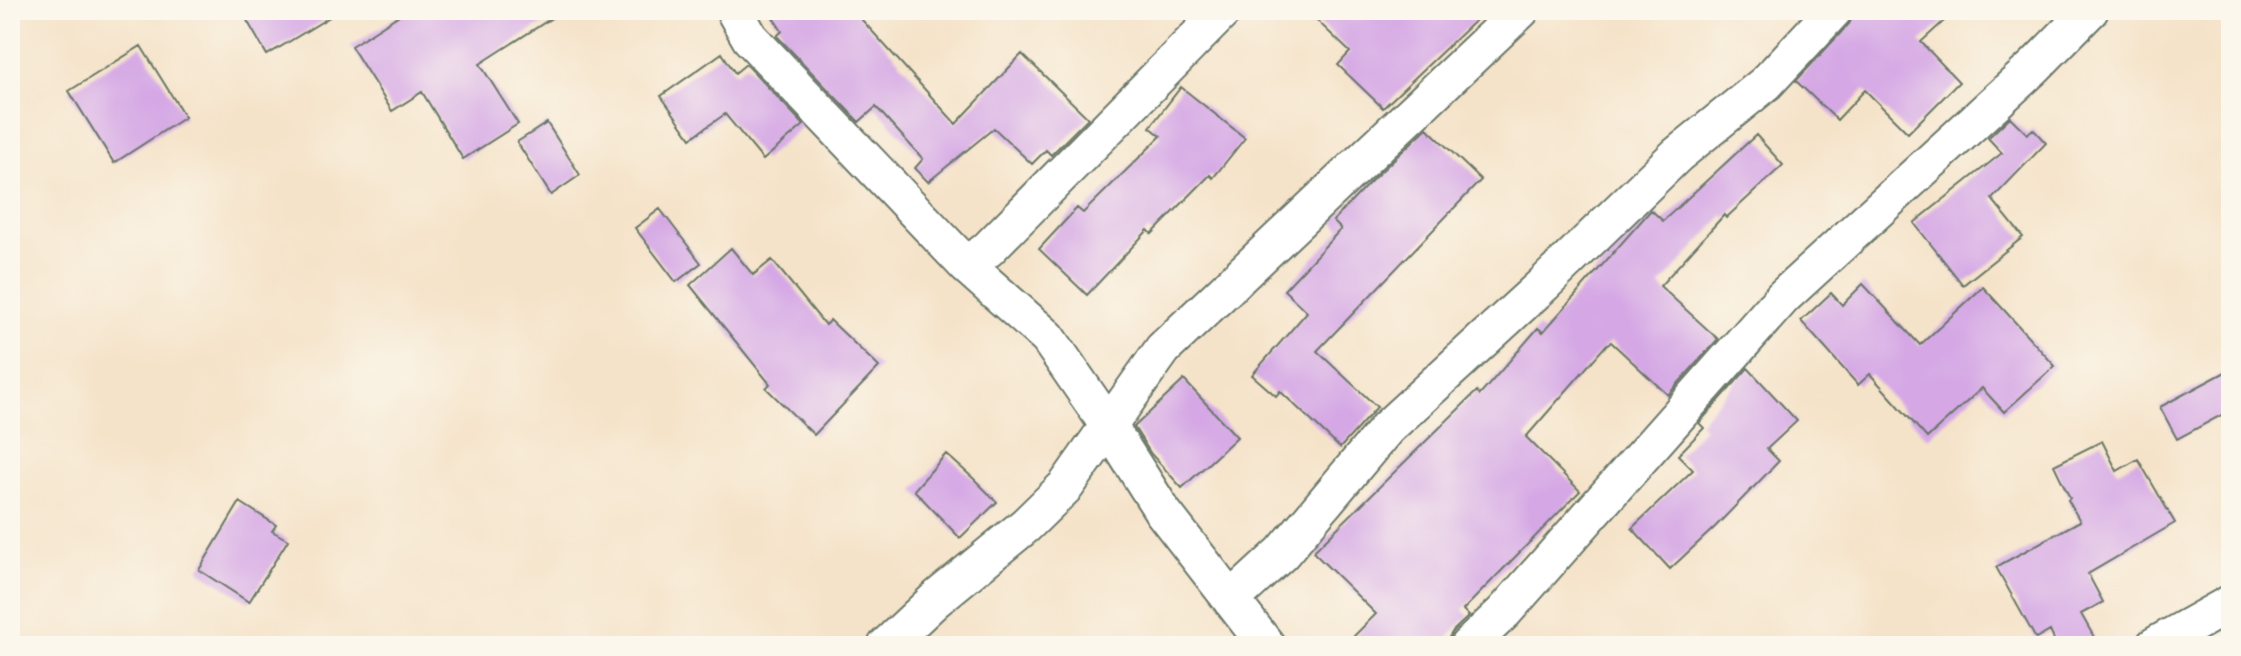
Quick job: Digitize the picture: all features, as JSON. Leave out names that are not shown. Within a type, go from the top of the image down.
[{"type":"street","points":[[734,10],[750,38],[967,266],[1048,338],[1163,512],[1267,646]]},
{"type":"street","points":[[967,266],[988,249],[1224,10]]},
{"type":"street","points":[[886,646],[936,599],[1026,525],[1066,486],[1163,349],[1521,10]]},
{"type":"street","points":[[1231,600],[1282,553],[1387,428],[1544,284],[1677,155],[1766,83],[1834,10]]},
{"type":"street","points":[[1468,646],[1504,612],[1783,297],[2034,67],[2090,10]]},
{"type":"street","points":[[2154,646],[2231,603]]},
{"type":"building","points":[[241,10],[341,10],[267,55]]},
{"type":"building","points":[[407,10],[564,10],[480,64],[518,124],[463,159],[422,92],[392,111],[351,46]]},
{"type":"building","points":[[768,10],[853,10],[956,124],[1022,54],[1088,118],[1051,155],[1046,150],[1032,164],[994,128],[928,182],[915,168],[923,159],[876,107],[859,122],[777,36],[782,31]]},
{"type":"building","points":[[1306,10],[1486,10],[1383,108],[1338,65],[1350,52]]},
{"type":"building","points":[[1856,10],[1956,10],[1921,42],[1959,82],[1908,133],[1865,90],[1837,120],[1796,81],[1849,24]]},
{"type":"building","points":[[141,46],[185,117],[114,163],[69,91]]},
{"type":"building","points":[[722,53],[735,73],[746,64],[804,125],[763,160],[725,114],[691,138],[661,96]]},
{"type":"building","points":[[1181,87],[1245,138],[1213,178],[1210,175],[1152,234],[1148,230],[1087,295],[1039,249],[1077,208],[1083,213],[1161,136],[1150,127]]},
{"type":"building","points":[[2010,117],[2027,134],[2033,129],[2046,143],[1992,199],[2023,237],[1963,285],[1914,223],[2002,153],[1988,138]]},
{"type":"building","points":[[547,123],[580,175],[551,195],[517,142]]},
{"type":"building","points":[[1427,128],[1481,180],[1317,351],[1377,407],[1340,448],[1280,391],[1276,396],[1252,375],[1307,312],[1284,290],[1341,229],[1333,221]]},
{"type":"building","points":[[1756,135],[1783,165],[1726,218],[1724,215],[1660,286],[1718,339],[1668,395],[1611,342],[1607,344],[1526,437],[1580,491],[1463,610],[1469,616],[1453,631],[1448,646],[1344,646],[1376,614],[1313,552],[1477,391],[1480,395],[1538,328],[1543,332],[1651,210],[1663,221]]},
{"type":"building","points":[[660,209],[701,263],[676,282],[635,228]]},
{"type":"building","points":[[731,248],[753,275],[772,260],[825,325],[830,320],[879,367],[814,435],[766,388],[770,384],[690,285]]},
{"type":"building","points":[[1863,284],[1920,345],[1983,287],[2055,366],[2004,412],[1982,388],[1927,438],[1870,374],[1858,385],[1801,321],[1831,293],[1842,305]]},
{"type":"building","points":[[1748,368],[1797,421],[1767,449],[1779,461],[1670,569],[1632,528],[1693,470],[1678,455],[1704,428],[1699,423]]},
{"type":"building","points":[[2231,369],[2231,410],[2177,439],[2160,407]]},
{"type":"building","points":[[1184,380],[1237,437],[1182,488],[1151,454],[1134,427]]},
{"type":"building","points":[[2102,441],[2117,471],[2138,459],[2175,523],[2088,574],[2103,602],[2081,614],[2094,637],[2077,646],[2057,646],[2050,631],[2036,639],[1996,567],[2080,521],[2054,465]]},
{"type":"building","points":[[946,454],[997,502],[960,538],[914,490]]},
{"type":"building","points":[[240,502],[276,525],[272,531],[288,540],[249,602],[199,570]]}]
